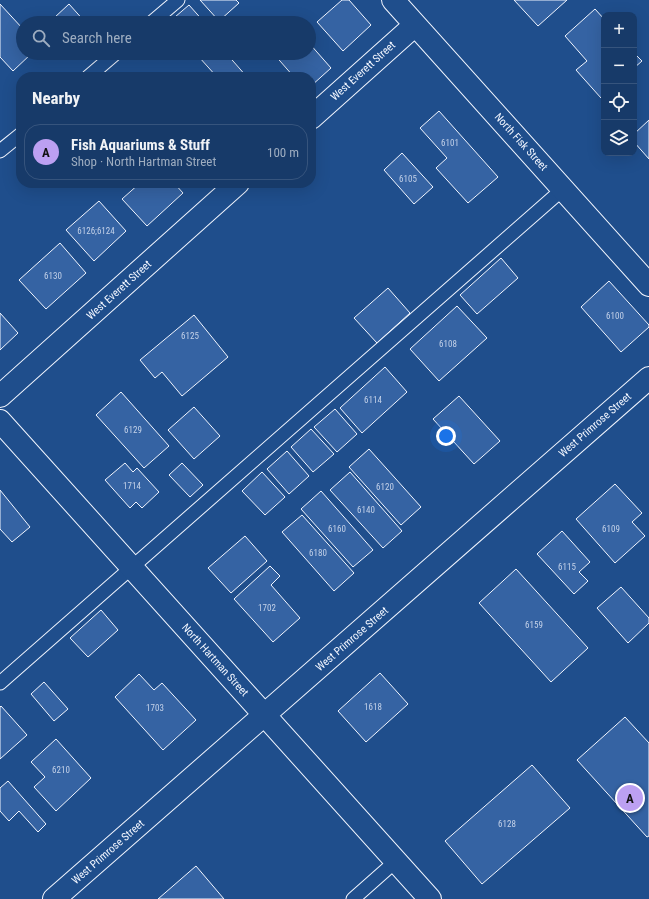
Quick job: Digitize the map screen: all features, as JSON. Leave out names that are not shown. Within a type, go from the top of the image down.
[{"type":"street","name":"North Fisk Street","points":[[393,0],[649,285]]},
{"type":"street","name":"West Everett Street","points":[[316,114],[415,25]]},
{"type":"street","name":"West Everett Street","points":[[0,396],[232,188]]},
{"type":"street","name":"West Primrose Street","points":[[54,899],[649,378]]},
{"type":"street","name":"North Hartman Street","points":[[0,421],[430,899]]},
{"type":"lane","points":[[159,16],[178,0]]},
{"type":"lane","points":[[94,72],[108,60]]},
{"type":"lane","points":[[0,151],[16,138]]},
{"type":"lane","points":[[0,683],[563,189]]},
{"type":"lane","points":[[352,899],[396,861]]},
{"type":"building","points":[[200,0],[236,0],[239,3],[225,16],[214,16]]},
{"type":"building","points":[[342,0],[349,0],[371,25],[343,51],[317,22]]},
{"type":"building","points":[[514,0],[567,0],[538,26]]},
{"type":"building","points":[[0,4],[16,21],[16,60],[25,60],[13,71],[0,57]]},
{"type":"building","points":[[69,4],[80,16],[56,16]]},
{"type":"building","points":[[189,5],[199,16],[176,16]]},
{"type":"building","points":[[595,9],[601,16],[601,98],[576,70],[587,61],[565,36]]},
{"type":"building","points":[[316,51],[331,68],[316,82],[316,72],[290,72],[279,60],[316,60]]},
{"type":"building","points":[[637,56],[642,61],[637,65]]},
{"type":"building","points":[[202,60],[232,60],[243,72],[212,72]]},
{"type":"building","points":[[439,111],[498,177],[468,203],[436,168],[447,158],[420,128]]},
{"type":"building","points":[[649,120],[649,159],[637,145],[637,131]]},
{"type":"building","points":[[402,153],[433,187],[414,204],[384,170]]},
{"type":"building","points":[[134,188],[178,188],[183,193],[147,226],[122,199]]},
{"type":"building","points":[[99,201],[126,231],[94,261],[66,230]]},
{"type":"building","points":[[60,243],[86,273],[46,309],[19,280]]},
{"type":"building","points":[[501,258],[518,278],[477,314],[460,295]]},
{"type":"building","points":[[609,281],[649,325],[649,327],[621,352],[581,307]]},
{"type":"building","points":[[388,288],[410,313],[377,343],[354,318]]},
{"type":"building","points":[[457,306],[487,338],[439,381],[410,349]]},
{"type":"building","points":[[0,313],[18,333],[0,350]]},
{"type":"building","points":[[194,315],[228,357],[182,396],[162,372],[155,378],[140,360]]},
{"type":"building","points":[[385,367],[407,392],[362,433],[340,408]]},
{"type":"building","points":[[121,392],[169,446],[144,468],[96,415]]},
{"type":"building","points":[[459,396],[500,441],[474,464],[433,419]]},
{"type":"building","points":[[194,407],[220,436],[194,459],[168,430]]},
{"type":"building","points":[[335,409],[357,434],[337,452],[314,427]]},
{"type":"building","points":[[311,429],[334,454],[313,472],[291,447]]},
{"type":"building","points":[[369,449],[421,507],[401,525],[349,467]]},
{"type":"building","points":[[287,451],[309,476],[289,494],[267,469]]},
{"type":"building","points":[[125,463],[133,472],[137,468],[159,492],[142,508],[136,502],[130,508],[105,480]]},
{"type":"building","points":[[182,463],[203,485],[190,497],[169,475]]},
{"type":"building","points":[[262,472],[285,497],[265,515],[242,491]]},
{"type":"building","points":[[350,472],[402,531],[383,548],[330,490]]},
{"type":"building","points":[[615,484],[642,513],[632,522],[645,536],[615,563],[576,519]]},
{"type":"building","points":[[0,490],[30,527],[12,542],[0,529]]},
{"type":"building","points":[[321,491],[373,550],[353,567],[301,509]]},
{"type":"building","points":[[302,515],[354,573],[334,591],[282,532]]},
{"type":"building","points":[[562,531],[590,562],[579,572],[588,581],[574,594],[537,554]]},
{"type":"building","points":[[245,536],[267,561],[231,593],[208,568]]},
{"type":"building","points":[[270,566],[280,576],[271,585],[300,618],[273,642],[234,599]]},
{"type":"building","points":[[516,569],[588,648],[551,682],[479,603]]},
{"type":"building","points":[[621,587],[649,618],[649,623],[628,643],[597,608]]},
{"type":"building","points":[[101,610],[118,630],[88,657],[70,638]]},
{"type":"building","points":[[380,673],[408,704],[366,742],[338,711]]},
{"type":"building","points":[[139,674],[154,690],[162,683],[196,720],[163,750],[115,697]]},
{"type":"building","points":[[44,682],[68,709],[54,721],[31,694]]},
{"type":"building","points":[[1,706],[27,735],[0,759],[0,707]]},
{"type":"building","points":[[625,717],[649,743],[649,836],[647,837],[577,760]]},
{"type":"building","points":[[56,739],[91,778],[56,811],[34,787],[45,777],[31,762]]},
{"type":"building","points":[[532,765],[570,808],[482,884],[445,841]]},
{"type":"building","points":[[8,781],[46,824],[38,832],[19,811],[9,821],[0,811],[0,788]]},
{"type":"building","points":[[196,866],[224,899],[158,899]]},
{"type":"place","name":"Fish Aquariums & Stuff","points":[[630,798]]}]
